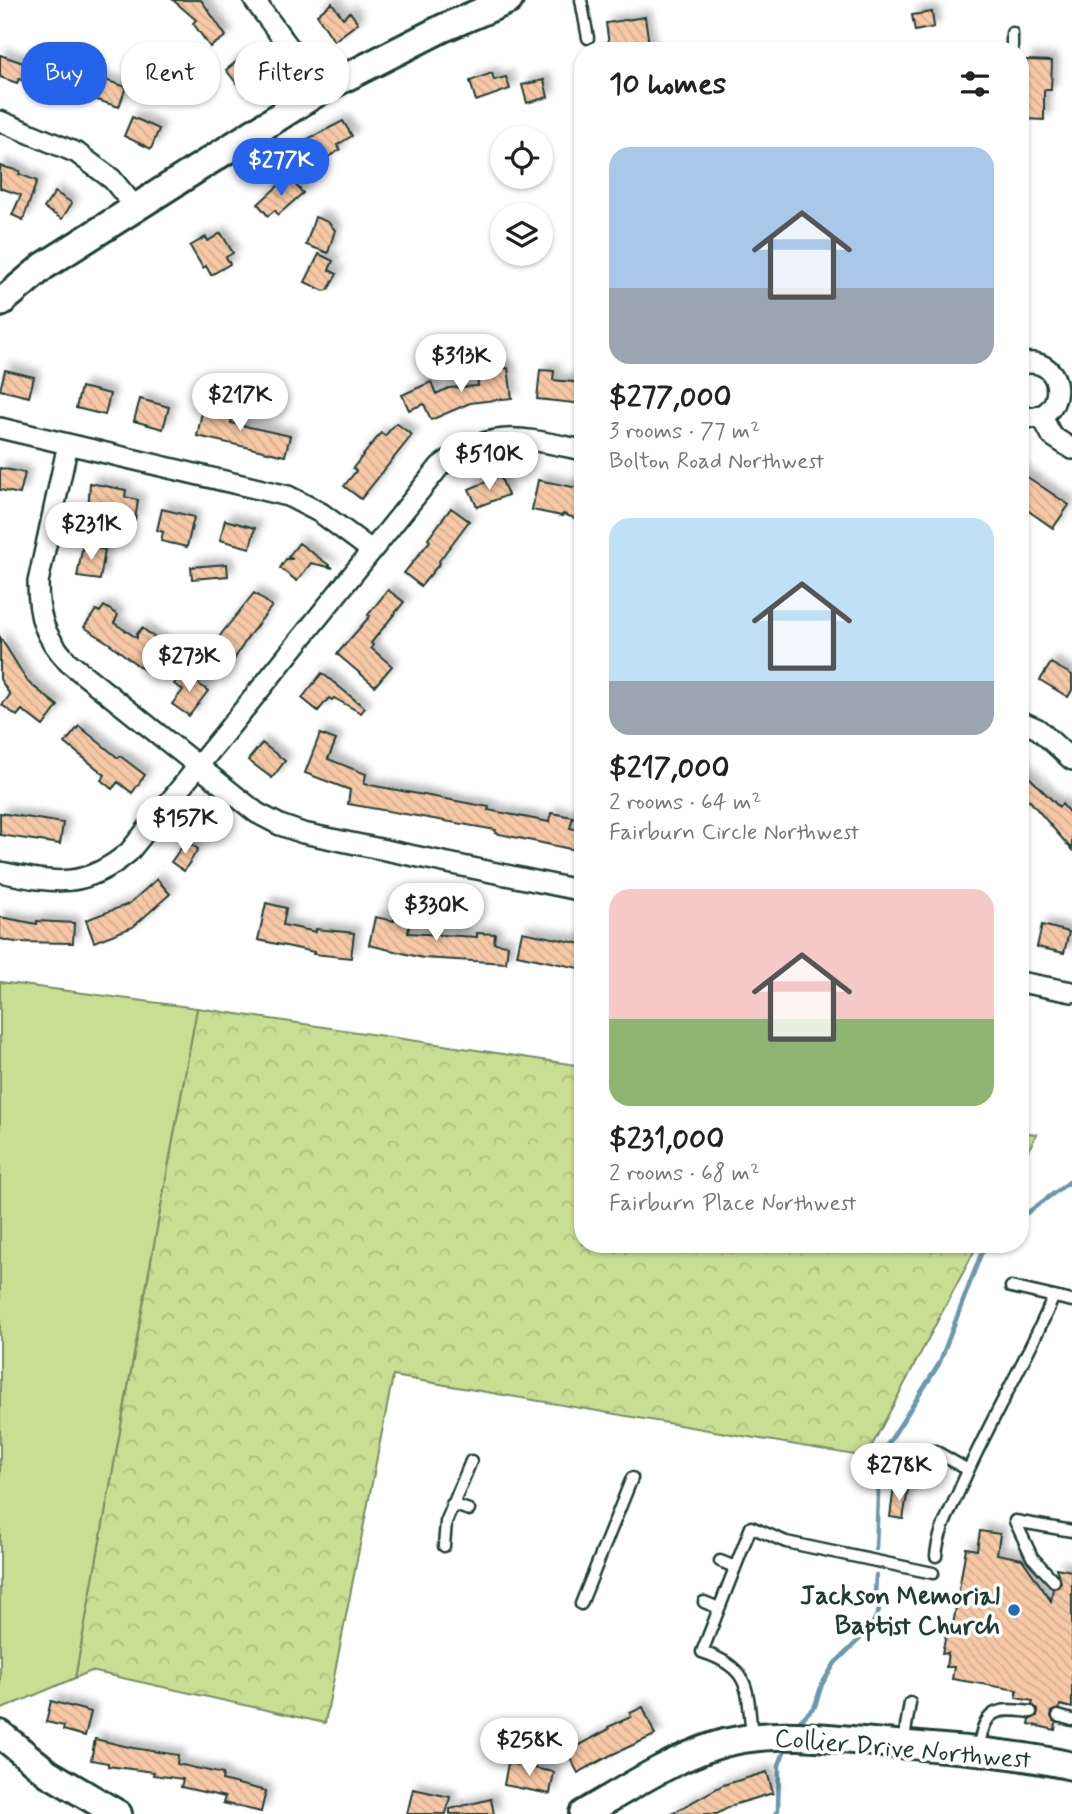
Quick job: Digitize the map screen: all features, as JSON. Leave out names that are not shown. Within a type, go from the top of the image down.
[{"type":"main road","points":[[349,76],[443,28],[509,0]]},
{"type":"main road","points":[[0,303],[44,266],[297,105]]},
{"type":"main road","points":[[0,1734],[48,1773],[118,1814]]},
{"type":"main road","name":"Collier Drive Northwest","points":[[583,1814],[680,1759],[713,1746],[752,1736],[796,1735],[978,1751],[1072,1766]]},
{"type":"street","points":[[254,0],[285,42]]},
{"type":"street","points":[[0,121],[77,153],[111,179],[135,208]]},
{"type":"street","points":[[1029,362],[1047,368],[1057,384],[1055,402],[1041,415],[1029,417]]},
{"type":"street","points":[[1041,415],[1052,436],[1072,449]]},
{"type":"street","points":[[0,428],[288,496],[321,513],[371,550]]},
{"type":"street","points":[[0,872],[46,881],[68,882],[89,877],[111,867],[129,852],[440,466],[458,452],[483,441],[504,438],[529,439],[574,448]]},
{"type":"street","points":[[68,444],[38,582],[38,606],[44,629],[54,647],[68,662],[257,813],[303,833],[574,889]]},
{"type":"street","points":[[1029,725],[1038,729],[1072,760]]},
{"type":"street","points":[[1029,984],[1072,992]]},
{"type":"lane","points":[[581,0],[588,38]]},
{"type":"lane","points":[[1012,33],[1012,42]]},
{"type":"lane","points":[[1011,1287],[1072,1301]]},
{"type":"lane","points":[[936,1556],[937,1538],[968,1469],[987,1428],[1037,1337],[1053,1298]]},
{"type":"lane","points":[[935,1451],[968,1469]]},
{"type":"lane","points":[[444,1546],[446,1522],[471,1461]]},
{"type":"lane","points":[[582,1604],[594,1560],[632,1478]]},
{"type":"lane","points":[[452,1504],[469,1510]]},
{"type":"lane","points":[[1054,1581],[1032,1557],[1015,1521],[1072,1531]]},
{"type":"lane","points":[[752,1736],[746,1687],[738,1671],[722,1658],[702,1652],[751,1527],[797,1545],[933,1573]]},
{"type":"lane","points":[[720,1562],[735,1567]]},
{"type":"lane","points":[[704,1602],[719,1608]]},
{"type":"lane","points":[[903,1744],[910,1703]]},
{"type":"lane","points":[[978,1751],[982,1725],[993,1713],[1009,1709],[1031,1712]]},
{"type":"lane","points":[[1058,1716],[1072,1720]]},
{"type":"green space","points":[[0,982],[197,1008],[75,1678],[0,1710]]},
{"type":"green space","points":[[197,1008],[574,1065],[574,1253],[973,1253],[866,1457],[393,1376],[325,1723],[91,1671],[75,1678]]},
{"type":"green space","points":[[1029,1133],[1037,1134],[1029,1149]]},
{"type":"building","points":[[173,0],[201,0],[226,36],[217,42],[206,42],[193,23],[196,20]]},
{"type":"building","points":[[332,3],[343,18],[350,12],[358,23],[334,41],[317,15]]},
{"type":"building","points":[[932,12],[934,27],[915,31],[912,15]]},
{"type":"building","points":[[645,17],[649,42],[609,42],[606,23]]},
{"type":"building","points":[[0,55],[21,62],[21,80],[17,83],[0,77]]},
{"type":"building","points":[[1029,60],[1052,61],[1051,90],[1044,90],[1044,120],[1029,119]]},
{"type":"building","points":[[234,64],[234,80],[226,70]]},
{"type":"building","points":[[492,73],[494,80],[506,77],[510,89],[476,101],[470,81]]},
{"type":"building","points":[[544,80],[548,97],[527,103],[522,85]]},
{"type":"building","points":[[107,81],[121,85],[119,107],[107,103]]},
{"type":"building","points":[[132,117],[159,129],[151,149],[124,136]]},
{"type":"building","points":[[343,121],[352,136],[337,145],[340,150],[311,167],[299,147],[304,141]]},
{"type":"building","points":[[0,166],[20,171],[19,174],[37,181],[23,220],[12,215],[21,195],[0,188]]},
{"type":"building","points":[[288,177],[303,193],[278,215],[275,210],[268,216],[258,204]]},
{"type":"building","points":[[55,192],[72,203],[62,219],[44,208]]},
{"type":"building","points":[[315,217],[328,222],[335,230],[328,253],[306,245]]},
{"type":"building","points":[[221,233],[233,253],[226,257],[230,264],[211,275],[206,266],[203,268],[190,246],[206,237],[208,241]]},
{"type":"building","points":[[319,254],[333,261],[329,270],[337,274],[328,290],[324,291],[305,282]]},
{"type":"building","points":[[508,368],[512,398],[470,403],[431,420],[424,404],[409,410],[402,395],[431,382],[436,394],[449,388],[478,386],[476,371]]},
{"type":"building","points":[[5,370],[34,377],[29,397],[0,390]]},
{"type":"building","points":[[540,370],[554,371],[553,380],[574,382],[574,403],[537,399]]},
{"type":"building","points":[[81,387],[110,394],[105,415],[76,408]]},
{"type":"building","points":[[140,399],[169,407],[163,429],[134,421]]},
{"type":"building","points":[[203,407],[233,413],[231,423],[290,436],[285,456],[197,436]]},
{"type":"building","points":[[396,423],[412,435],[361,499],[344,486],[356,471],[353,468],[381,433],[385,436]]},
{"type":"building","points":[[0,468],[25,473],[20,494],[0,490]]},
{"type":"building","points":[[500,476],[508,495],[477,507],[469,489]]},
{"type":"building","points":[[1029,478],[1069,505],[1053,528],[1029,511]]},
{"type":"building","points":[[538,480],[574,487],[574,518],[532,510]]},
{"type":"building","points":[[90,483],[126,490],[125,497],[138,500],[135,520],[88,511]]},
{"type":"building","points":[[451,508],[469,521],[421,586],[404,573],[430,541],[428,539]]},
{"type":"building","points":[[162,509],[194,517],[187,547],[161,541],[163,532],[157,530]]},
{"type":"building","points":[[225,520],[255,528],[250,548],[220,540]]},
{"type":"building","points":[[299,543],[333,568],[311,563],[297,581],[280,568],[286,559],[293,559],[288,557]]},
{"type":"building","points":[[83,544],[105,550],[100,580],[77,577]]},
{"type":"building","points":[[227,564],[228,576],[192,579],[191,567]]},
{"type":"building","points":[[388,590],[404,602],[371,643],[371,648],[392,666],[375,686],[337,654],[370,616],[368,615]]},
{"type":"building","points":[[254,593],[272,606],[227,671],[206,658]]},
{"type":"building","points":[[104,606],[118,615],[114,623],[137,638],[142,628],[184,660],[175,671],[162,658],[149,674],[84,627],[96,610],[100,612]]},
{"type":"building","points":[[0,637],[28,682],[58,706],[43,726],[22,710],[17,716],[2,705],[10,695],[0,679]]},
{"type":"building","points":[[1051,663],[1072,675],[1072,690],[1068,697],[1040,680]]},
{"type":"building","points":[[183,672],[208,691],[189,716],[172,704],[183,690],[174,684]]},
{"type":"building","points":[[322,673],[365,708],[361,713],[334,698],[329,698],[318,711],[302,698]]},
{"type":"building","points":[[79,726],[118,758],[120,756],[145,775],[132,793],[118,782],[112,789],[101,780],[105,775],[65,743]]},
{"type":"building","points":[[320,734],[336,740],[328,759],[366,774],[364,784],[489,807],[488,810],[549,822],[551,813],[573,817],[570,828],[574,829],[574,850],[495,833],[496,830],[348,804],[350,790],[305,773]]},
{"type":"building","points":[[262,743],[285,761],[272,778],[248,760]]},
{"type":"building","points":[[1029,777],[1059,807],[1062,804],[1072,816],[1072,850],[1029,800]]},
{"type":"building","points":[[0,813],[63,823],[60,844],[0,835]]},
{"type":"building","points":[[186,841],[198,849],[184,871],[171,862]]},
{"type":"building","points":[[157,879],[170,894],[133,927],[94,942],[86,920],[129,904]]},
{"type":"building","points":[[266,903],[286,908],[283,925],[316,932],[316,929],[354,933],[351,958],[313,954],[314,952],[258,940]]},
{"type":"building","points":[[0,917],[37,924],[37,921],[74,923],[73,943],[15,942],[0,939]]},
{"type":"building","points":[[375,917],[394,921],[394,917],[410,921],[408,933],[477,937],[477,933],[495,934],[494,943],[508,945],[506,963],[423,958],[369,945]]},
{"type":"building","points":[[1042,925],[1069,932],[1064,953],[1037,947]]},
{"type":"building","points":[[522,932],[574,942],[574,967],[517,955]]},
{"type":"building","points":[[894,1487],[908,1489],[903,1519],[890,1517]]},
{"type":"building","name":"Jackson Memorial Baptist Church","points":[[980,1531],[1000,1534],[997,1554],[1022,1559],[1051,1601],[1053,1588],[1061,1583],[1056,1568],[1072,1571],[1072,1708],[1060,1705],[1059,1709],[1052,1711],[1055,1730],[1029,1724],[1030,1719],[1037,1716],[1038,1710],[1032,1705],[1033,1701],[1016,1698],[1017,1690],[952,1679],[954,1667],[946,1667],[948,1653],[942,1654],[947,1630],[952,1631],[966,1548],[977,1550]]},
{"type":"building","points":[[51,1701],[91,1712],[85,1736],[63,1730],[64,1726],[46,1722]]},
{"type":"building","points":[[643,1707],[655,1735],[578,1773],[567,1752],[609,1729],[608,1727],[631,1717],[630,1713]]},
{"type":"building","points":[[95,1739],[178,1755],[177,1764],[223,1774],[222,1780],[266,1791],[261,1812],[223,1803],[225,1797],[181,1787],[183,1779],[108,1766],[108,1763],[91,1760]]},
{"type":"building","points":[[508,1763],[554,1772],[550,1794],[504,1785]]},
{"type":"building","points":[[767,1772],[773,1793],[733,1805],[717,1814],[671,1814],[723,1785]]},
{"type":"building","points":[[413,1789],[450,1797],[446,1814],[407,1814]]},
{"type":"building","points":[[491,1799],[494,1814],[450,1814],[450,1809]]},
{"type":"waterway","points":[[1029,1211],[1072,1180]]},
{"type":"waterway","points":[[876,1549],[879,1469],[886,1447],[939,1364],[982,1253]]},
{"type":"waterway","points":[[799,1722],[815,1706],[822,1684],[835,1663],[869,1630],[879,1611],[875,1595],[876,1575]]},
{"type":"waterway","points":[[775,1814],[778,1810],[779,1765],[787,1744]]},
{"type":"place","name":"Jackson Memorial Baptist Church","points":[[1014,1610]]}]
